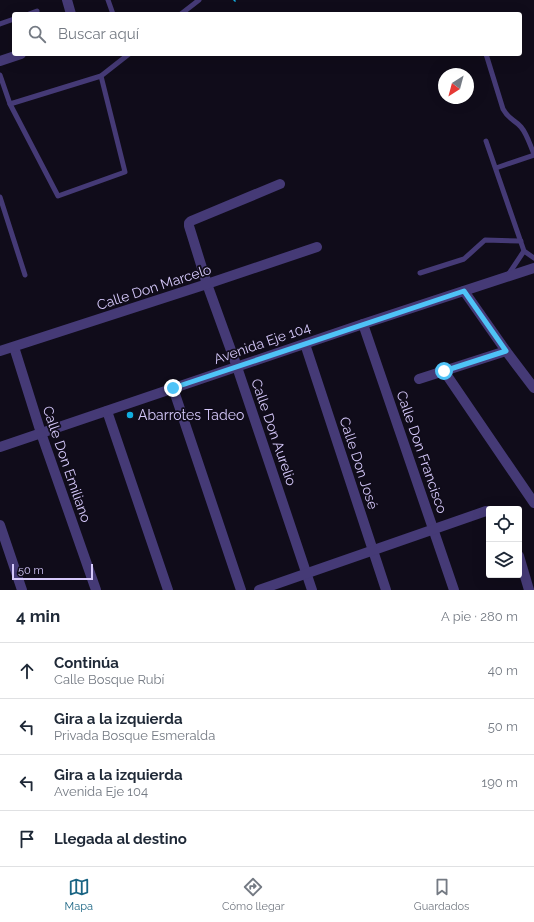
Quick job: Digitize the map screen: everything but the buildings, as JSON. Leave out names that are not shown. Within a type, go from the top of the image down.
[{"type":"street","points":[[67,0],[70,12]]},
{"type":"street","points":[[0,61],[15,56]]},
{"type":"street","name":"Calle Don Aurelio","points":[[280,184],[191,221],[189,226],[207,284],[237,367],[312,590]]},
{"type":"street","name":"Calle Don Marcelo","points":[[0,351],[317,247]]},
{"type":"street","name":"Avenida Eje 104","points":[[0,447],[363,324],[534,268]]},
{"type":"street","points":[[464,291],[534,388]]},
{"type":"street","name":"Calle Don Francisco","points":[[363,324],[454,590]]},
{"type":"street","name":"Calle Don José","points":[[305,344],[386,590]]},
{"type":"street","name":"Calle Don Emiliano","points":[[14,347],[41,433],[96,590]]},
{"type":"street","points":[[419,379],[506,351]]},
{"type":"street","points":[[444,371],[534,502]]},
{"type":"street","points":[[173,388],[241,590]]},
{"type":"street","points":[[107,411],[168,590]]},
{"type":"street","points":[[259,590],[486,511]]},
{"type":"street","points":[[0,524],[22,590]]},
{"type":"street","points":[[522,566],[529,590]]},
{"type":"lane","points":[[108,0],[112,12]]},
{"type":"lane","points":[[184,12],[199,0]]},
{"type":"lane","points":[[0,24],[12,20]]},
{"type":"lane","points":[[10,104],[101,76],[126,56]]},
{"type":"lane","points":[[487,56],[502,109],[506,116],[520,125],[534,154],[496,168]]},
{"type":"lane","points":[[0,75],[10,104],[58,196],[125,172],[101,76]]},
{"type":"lane","points":[[486,141],[524,251],[534,258]]},
{"type":"lane","points":[[0,197],[25,275]]},
{"type":"lane","points":[[420,273],[464,259],[485,240],[521,241]]},
{"type":"lane","points":[[507,277],[524,251]]},
{"type":"place","name":"Abarrotes Tadeo","points":[[130,415]]},
{"type":"route","points":[[173,388],[464,291],[506,351],[444,371]]}]
